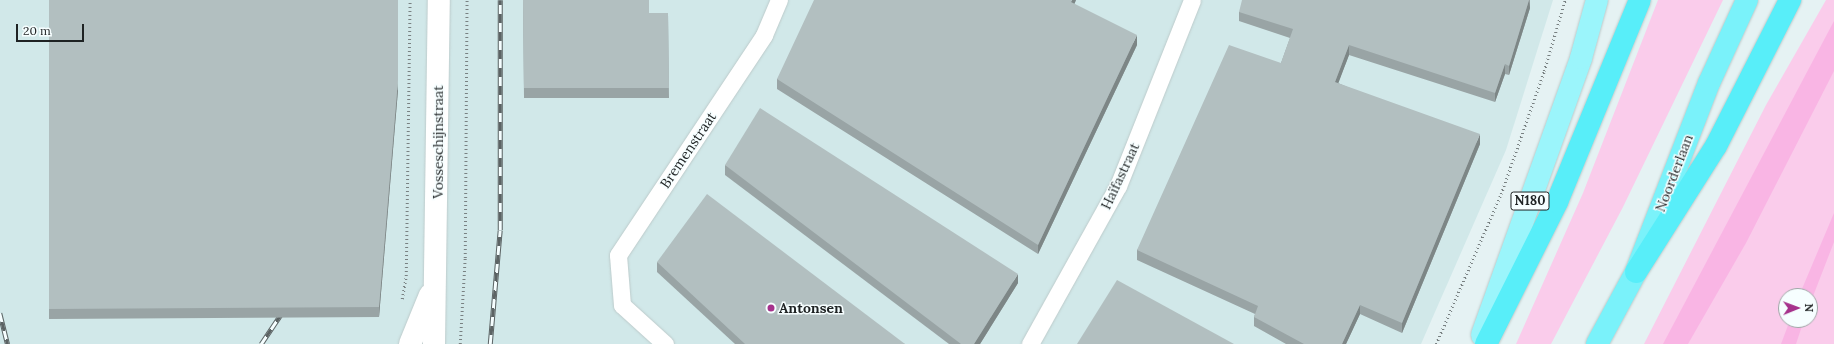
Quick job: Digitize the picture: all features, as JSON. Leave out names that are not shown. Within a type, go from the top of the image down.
[{"type":"highway","points":[[1486,344],[1557,202],[1640,0]]},
{"type":"highway","name":"Noorderlaan","points":[[1597,344],[1636,272],[1709,83],[1747,0]]},
{"type":"highway","points":[[1636,272],[1716,146],[1790,0]]},
{"type":"main road","name":"N180","points":[[1479,344],[1581,58],[1597,0]]},
{"type":"street","name":"Vosseschijnstraat","points":[[434,344],[438,0]]},
{"type":"street","name":"Bremenstraat","points":[[665,344],[622,305],[618,255],[764,35],[779,0]]},
{"type":"street","name":"Haïfastraat","points":[[1030,344],[1118,186],[1192,0]]},
{"type":"street","name":"Vosseschijnstraat","points":[[410,344],[434,285]]},
{"type":"path","points":[[401,306],[406,276],[410,0]]},
{"type":"path","points":[[460,344],[465,258],[467,0]]},
{"type":"path","points":[[1436,344],[1501,194],[1544,71],[1564,0]]},
{"type":"shaded area","points":[[0,0],[1553,0],[1506,150],[1421,344],[0,344]]},
{"type":"shaded area","points":[[1658,0],[1723,0],[1623,207],[1551,344],[1516,344],[1583,193]]},
{"type":"shaded area","points":[[1826,0],[1834,0],[1834,344],[1644,344],[1766,105]]},
{"type":"shaded area","points":[[1834,21],[1834,71],[1746,243],[1688,344],[1663,344]]},
{"type":"shaded area","points":[[1834,213],[1834,242],[1816,288],[1802,288]]},
{"type":"shaded area","points":[[1787,328],[1801,328],[1796,344],[1781,344]]},
{"type":"building","points":[[49,0],[398,0],[398,80],[379,307],[49,309]]},
{"type":"building","points":[[523,0],[649,0],[649,13],[668,13],[669,88],[524,88]]},
{"type":"building","points":[[814,0],[1072,0],[1071,2],[1137,35],[1038,245],[777,79]]},
{"type":"building","points":[[1242,0],[1529,0],[1509,66],[1505,64],[1495,93],[1349,45],[1335,82],[1480,134],[1402,323],[1360,305],[1342,344],[1304,344],[1254,317],[1258,306],[1137,250],[1229,45],[1281,63],[1293,29],[1239,12]]},
{"type":"building","points":[[760,108],[1018,274],[974,344],[961,344],[725,165]]},
{"type":"building","name":"Antonsen","points":[[707,194],[905,344],[745,344],[657,262]]},
{"type":"building","points":[[1117,280],[1234,344],[1077,344]]},
{"type":"railway","points":[[490,344],[500,230],[500,0]]},
{"type":"railway","points":[[261,344],[285,308]]},
{"type":"railway","points":[[0,313],[8,344]]},
{"type":"place","name":"Antonsen","points":[[771,308]]}]
